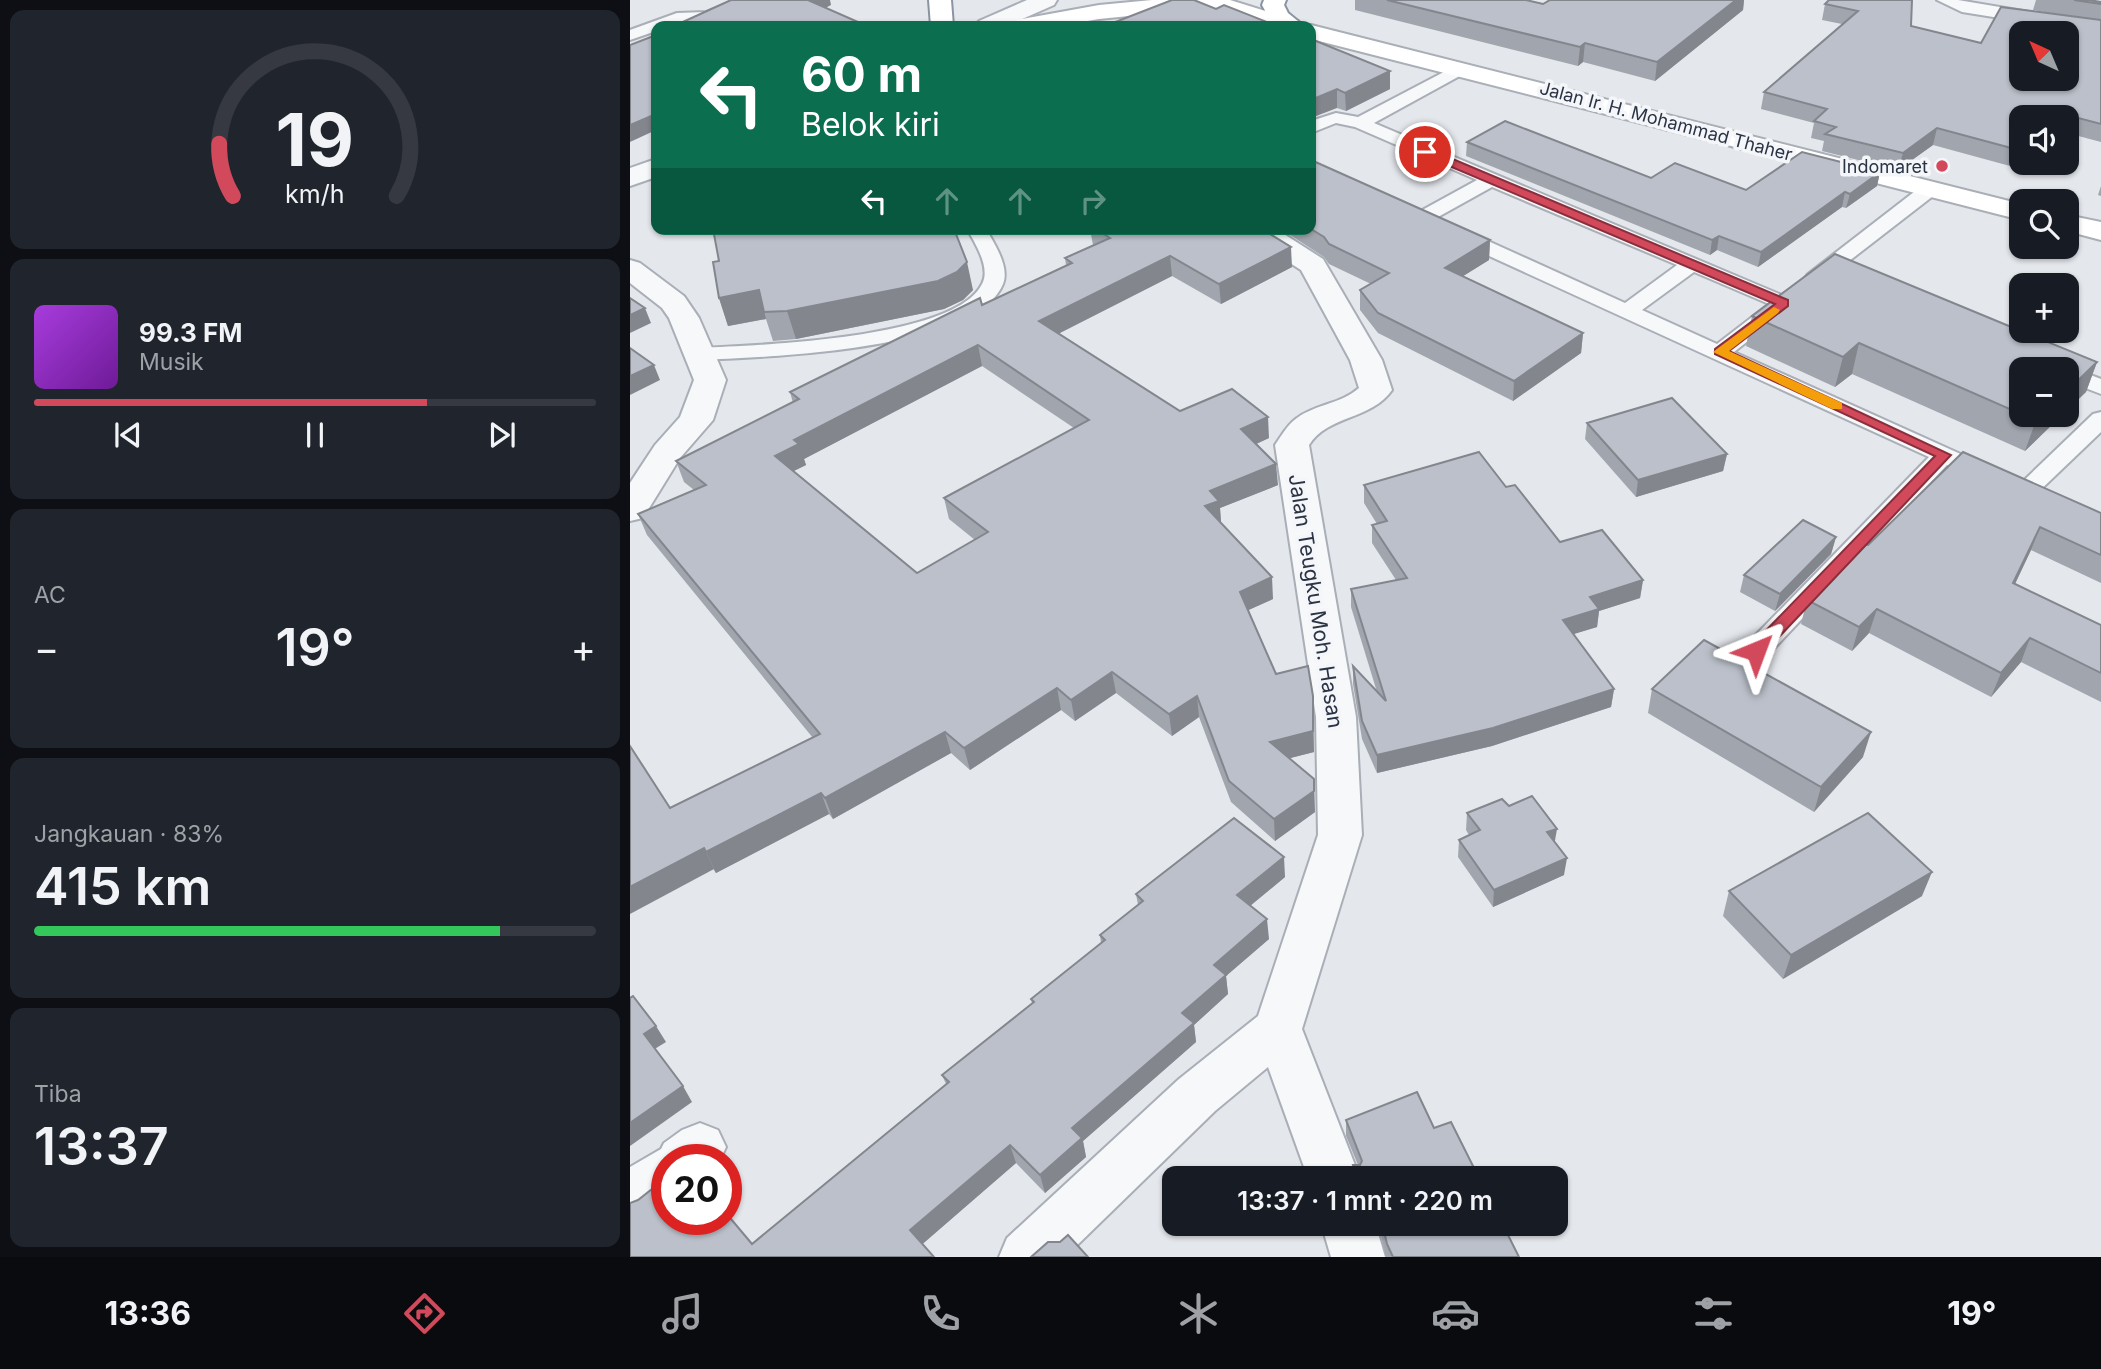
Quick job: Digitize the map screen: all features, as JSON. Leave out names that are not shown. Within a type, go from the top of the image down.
[{"type":"main road","points":[[940,0],[942,21]]},
{"type":"main road","points":[[1275,0],[1273,5],[1284,21]]},
{"type":"main road","points":[[1050,21],[1099,12],[1208,1],[1274,21]]},
{"type":"main road","name":"Jalan Ir. H. Mohammad Thaher","points":[[1316,33],[2009,209]]},
{"type":"main road","points":[[2079,226],[2101,232]]},
{"type":"street","points":[[998,21],[1046,0]]},
{"type":"street","points":[[630,178],[651,169]]},
{"type":"street","name":"Jalan Teugku Moh. Hasan","points":[[1266,235],[1313,265],[1366,360],[1376,390],[1366,401],[1308,422],[1292,445],[1336,717],[1340,835],[1278,1029]]},
{"type":"street","points":[[630,269],[673,302],[684,318],[710,380],[696,420],[667,452],[630,510]]},
{"type":"street","points":[[1026,1257],[1197,1095],[1278,1029],[1329,1166]]},
{"type":"street","points":[[630,1198],[651,1183]]},
{"type":"street","points":[[1352,1236],[1358,1257]]},
{"type":"lane","points":[[669,21],[677,18],[708,17],[749,0]]},
{"type":"lane","points":[[1944,0],[1972,9],[2101,29]]},
{"type":"lane","points":[[630,35],[651,27]]},
{"type":"lane","points":[[1360,122],[1461,68]]},
{"type":"lane","points":[[1316,125],[1336,118],[1360,122],[1490,180],[1784,303]]},
{"type":"lane","points":[[1422,218],[1490,180]]},
{"type":"lane","points":[[1720,352],[1930,189]]},
{"type":"lane","points":[[1397,207],[2050,504]]},
{"type":"lane","points":[[701,354],[778,349],[900,334],[966,313],[993,286],[994,274],[985,243],[980,235]]},
{"type":"lane","points":[[1627,311],[1692,264]]},
{"type":"lane","points":[[1824,271],[1844,279]]},
{"type":"lane","points":[[2079,378],[2101,387]]},
{"type":"lane","points":[[2025,492],[2101,419]]},
{"type":"lane","points":[[1756,651],[1944,455]]},
{"type":"building","points":[[731,0],[812,0],[810,1],[856,21],[685,21]]},
{"type":"building","points":[[1172,0],[1194,0],[1216,9],[1224,5],[1264,21],[1118,21]]},
{"type":"building","points":[[1387,0],[1526,0],[1543,4],[1550,0],[1736,0],[1657,62],[1585,43],[1580,47]]},
{"type":"building","points":[[1829,0],[1912,0],[1911,26],[1981,43],[2001,7],[2101,20],[2101,124],[2079,118],[2079,105],[2009,105],[2009,147],[1937,128],[1903,153],[1825,134],[1836,127],[1814,121],[1827,109],[1764,92],[1858,11],[1825,4]]},
{"type":"building","points":[[2074,0],[2089,0],[2101,4]]},
{"type":"building","points":[[651,37],[651,116],[630,125],[630,45]]},
{"type":"building","points":[[1316,41],[1390,71],[1345,93],[1337,89],[1316,98]]},
{"type":"building","points":[[1505,121],[1651,178],[1675,163],[1746,190],[1802,152],[1880,172],[1850,194],[1845,192],[1761,252],[1719,236],[1712,240],[1467,142]]},
{"type":"building","points":[[1316,162],[1490,240],[1445,268],[1583,333],[1514,381],[1378,313],[1360,290],[1389,273],[1329,244],[1316,232]]},
{"type":"building","points":[[714,235],[956,235],[967,262],[957,272],[938,281],[787,311],[764,312],[759,290],[719,298],[713,262],[719,261]]},
{"type":"building","points":[[1105,235],[1272,235],[1291,247],[1219,284],[1170,256],[1039,321],[1180,411],[1232,389],[1268,417],[1241,429],[1276,464],[1210,491],[1219,501],[1205,506],[1272,577],[1240,592],[1276,674],[1308,666],[1313,696],[1313,731],[1270,742],[1314,779],[1314,791],[1274,819],[1229,781],[1197,696],[1169,714],[1112,672],[1071,700],[1057,688],[964,748],[945,732],[825,798],[821,793],[706,852],[704,848],[630,887],[630,746],[670,808],[820,734],[638,514],[706,485],[676,461],[799,399],[790,392],[980,298],[982,305],[1072,263],[1065,258],[1110,238]],"holes":[[[978,345],[1089,420],[944,498],[988,532],[917,573],[775,456],[799,444],[794,440]]]},
{"type":"building","points":[[1835,254],[2009,326],[2009,343],[2051,343],[2097,362],[2079,379],[2079,357],[2009,357],[2009,409],[1859,343],[1843,357],[1752,316]]},
{"type":"building","points":[[630,298],[645,308],[630,315]]},
{"type":"building","points":[[630,348],[654,365],[630,376]]},
{"type":"building","points":[[1672,398],[1727,454],[1638,480],[1587,423]]},
{"type":"building","points":[[1479,452],[1506,487],[1515,485],[1560,542],[1602,530],[1643,580],[1590,597],[1599,609],[1563,620],[1614,689],[1493,728],[1377,755],[1362,721],[1353,666],[1386,701],[1351,589],[1407,578],[1372,525],[1387,521],[1364,485]]},
{"type":"building","points":[[1963,452],[2101,513],[2101,555],[2040,527],[2013,583],[2101,625],[2101,673],[2030,638],[2001,673],[1877,609],[1859,627],[1807,600],[1862,542],[1868,545]]},
{"type":"building","points":[[1803,520],[1836,537],[1780,594],[1744,575]]},
{"type":"building","points":[[1704,640],[1871,732],[1821,787],[1652,689]]},
{"type":"building","points":[[1532,796],[1557,829],[1547,832],[1567,858],[1494,890],[1459,840],[1480,830],[1467,813],[1502,799],[1509,806]]},
{"type":"building","points":[[1868,813],[1932,872],[1791,955],[1729,891]]},
{"type":"building","points":[[1234,818],[1284,857],[1237,895],[1267,919],[1214,965],[1226,975],[1182,1013],[1194,1023],[1072,1128],[1082,1138],[1040,1175],[1010,1145],[910,1230],[934,1257],[630,1257],[630,1203],[651,1190],[651,1235],[742,1235],[742,1232],[752,1244],[949,1082],[942,1075],[1034,1002],[1031,999],[1105,940],[1100,935],[1143,901],[1136,894]]},
{"type":"building","points":[[633,996],[656,1026],[644,1034],[683,1086],[630,1123],[630,998]]},
{"type":"building","points":[[1417,1092],[1434,1128],[1451,1122],[1473,1166],[1353,1166],[1360,1165],[1362,1161],[1346,1120]]},
{"type":"building","points":[[1068,1235],[1088,1257],[1031,1257],[1048,1242],[1060,1242]]},
{"type":"building","points":[[1385,1236],[1508,1236],[1519,1257],[1393,1257]]},
{"type":"slow traffic","points":[[1774,310],[1720,352],[1837,406]]},
{"type":"place","name":"Indomaret","points":[[1942,166]]},
{"type":"route","points":[[1425,152],[1784,303],[1720,352],[1944,455],[1756,651]]}]
